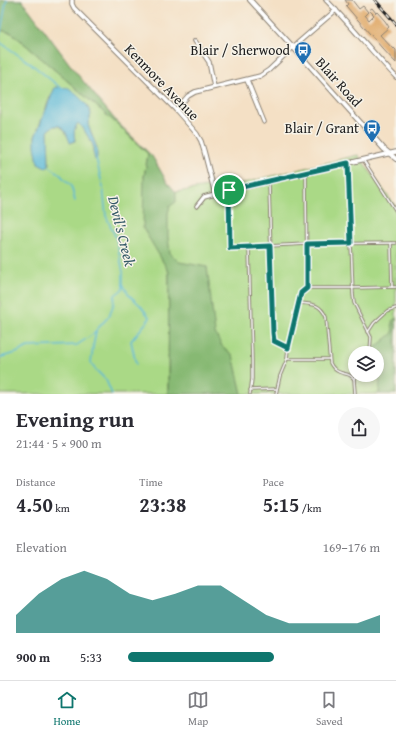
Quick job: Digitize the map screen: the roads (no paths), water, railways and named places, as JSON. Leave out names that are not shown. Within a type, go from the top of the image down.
[{"type":"street","name":"Kenmore Avenue","points":[[72,0],[74,8],[188,123],[201,141],[215,194]]},
{"type":"street","name":"Blair Road","points":[[250,0],[384,149],[396,159]]},
{"type":"street","points":[[326,0],[378,59],[396,77]]},
{"type":"street","points":[[176,110],[188,96],[195,92],[260,76],[269,70],[336,10]]},
{"type":"street","points":[[195,41],[209,62],[214,87]]},
{"type":"street","points":[[247,80],[264,122]]},
{"type":"street","points":[[197,206],[204,197],[229,190],[396,152]]},
{"type":"lane","points":[[363,159],[396,211]]},
{"type":"lane","points":[[348,163],[352,288],[354,303],[371,337],[370,346]]},
{"type":"lane","points":[[306,173],[307,288]]},
{"type":"lane","points":[[269,181],[273,333],[274,341],[288,348]]},
{"type":"lane","points":[[229,190],[230,248],[307,244],[396,243]]},
{"type":"lane","points":[[391,243],[392,287]]},
{"type":"lane","points":[[249,247],[252,361],[250,394]]},
{"type":"lane","points":[[276,394],[280,376],[287,359],[288,348],[301,293],[307,288],[396,287]]},
{"type":"lane","points":[[298,303],[311,304],[320,307],[324,312],[326,317],[330,363],[334,369],[340,373],[348,374]]},
{"type":"lane","points":[[368,332],[374,323],[387,311],[396,308]]},
{"type":"lane","points":[[287,359],[329,359]]},
{"type":"lane","points":[[354,382],[355,394]]},
{"type":"lane","points":[[250,390],[277,389]]},
{"type":"water","points":[[55,87],[69,88],[87,105],[91,114],[88,125],[97,148],[97,158],[95,160],[93,145],[83,128],[78,123],[74,132],[75,141],[70,143],[67,134],[60,126],[53,127],[48,130],[49,166],[47,168],[38,163],[35,137]]},
{"type":"waterway","name":"Devil's Creek","points":[[0,36],[7,0]]},
{"type":"waterway","name":"Devil's Creek","points":[[0,41],[61,88]]},
{"type":"waterway","name":"Devil's Creek","points":[[0,358],[28,347],[77,345],[92,335],[109,316],[114,303],[115,295],[123,289],[123,272],[116,238],[106,216],[103,188],[96,158]]},
{"type":"waterway","points":[[49,166],[71,185],[75,201]]},
{"type":"waterway","points":[[123,284],[129,295],[140,305],[150,318],[131,341],[136,364]]},
{"type":"waterway","points":[[96,331],[91,363],[106,380],[112,394]]},
{"type":"railway","points":[[375,0],[396,24]]},
{"type":"place","name":"Blair / Sherwood","points":[[303,65]]},
{"type":"place","name":"Blair / Grant","points":[[372,143]]}]
